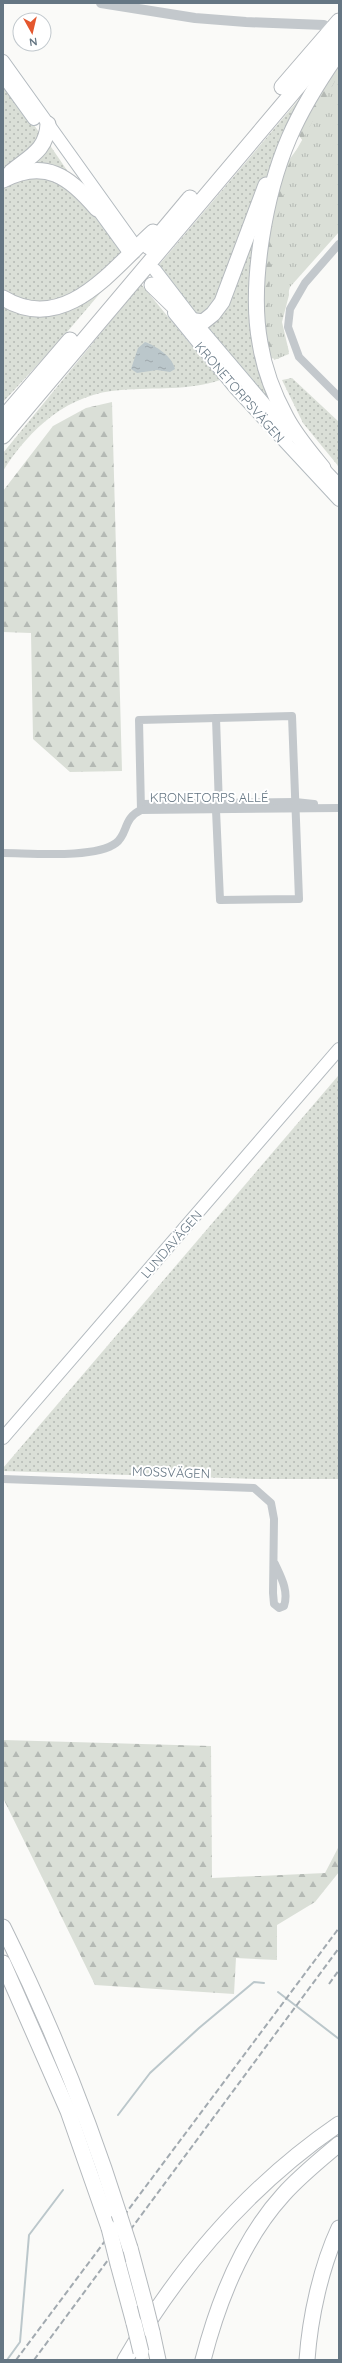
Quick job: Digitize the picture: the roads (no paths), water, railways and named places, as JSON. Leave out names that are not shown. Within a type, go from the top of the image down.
[{"type":"highway","points":[[3,418],[190,199],[339,21]]},
{"type":"highway","points":[[3,436],[339,38]]},
{"type":"highway","points":[[151,277],[180,314],[188,320],[203,322],[222,302],[266,186],[316,88],[339,52]]},
{"type":"highway","points":[[3,179],[34,154],[48,130]]},
{"type":"highway","points":[[289,139],[271,195],[262,240],[257,290],[257,325],[264,362],[280,405],[291,427],[323,468]]},
{"type":"highway","points":[[3,179],[17,172],[28,170],[53,172],[76,186],[98,209]]},
{"type":"highway","points":[[3,298],[20,306],[37,308],[58,306],[74,301],[117,269],[145,239],[190,199]]},
{"type":"highway","points":[[3,1927],[42,2010],[81,2102],[100,2154],[130,2248],[145,2304],[145,2325],[138,2357]]},
{"type":"highway","points":[[3,1963],[68,2110],[109,2228],[118,2264],[145,2325],[158,2360]]},
{"type":"highway","points":[[125,2360],[145,2325],[190,2263],[216,2232],[288,2164],[339,2124]]},
{"type":"highway","points":[[203,2360],[230,2280],[255,2232],[282,2196],[339,2144]]},
{"type":"highway","points":[[308,2360],[318,2295],[333,2241],[339,2228]]},
{"type":"main road","points":[[3,61],[48,130],[98,209],[131,248],[48,130],[3,76]]},
{"type":"main road","name":"KRONETORPSVÄGEN","points":[[151,277],[236,389],[339,500]]},
{"type":"main road","name":"KRONETORPSVÄGEN","points":[[195,322],[282,424],[339,485]]},
{"type":"main road","name":"LUNDAVÄGEN","points":[[3,1438],[339,1049]]},
{"type":"street","points":[[104,3],[195,18],[246,22],[324,25]]},
{"type":"street","points":[[339,244],[305,283],[290,309],[288,327],[299,357],[339,397]]},
{"type":"street","points":[[141,807],[139,720],[292,716],[299,899],[220,900],[216,718]]},
{"type":"street","points":[[295,806],[339,804]]},
{"type":"street","name":"KRONETORPS ALLÉ","points":[[3,853],[98,852],[119,841],[128,819],[141,807],[295,806],[339,808]]},
{"type":"street","name":"MOSSVÄGEN","points":[[3,1479],[254,1488],[271,1503],[274,1519],[275,1564]]},
{"type":"water","points":[[145,342],[159,349],[167,356],[171,360],[175,369],[170,372],[157,370],[137,373],[131,369],[138,348]]},
{"type":"waterway","points":[[118,2115],[150,2073],[199,2028],[254,1982],[264,1983]]},
{"type":"waterway","points":[[278,1992],[339,2039]]},
{"type":"waterway","points":[[7,2360],[20,2342],[29,2235],[63,2190]]},
{"type":"tunnel","points":[[128,251],[147,277]]},
{"type":"railway","points":[[16,2360],[339,1928]]},
{"type":"railway","points":[[34,2360],[339,1948]]},
{"type":"railway","points":[[329,1984],[339,1970]]}]
